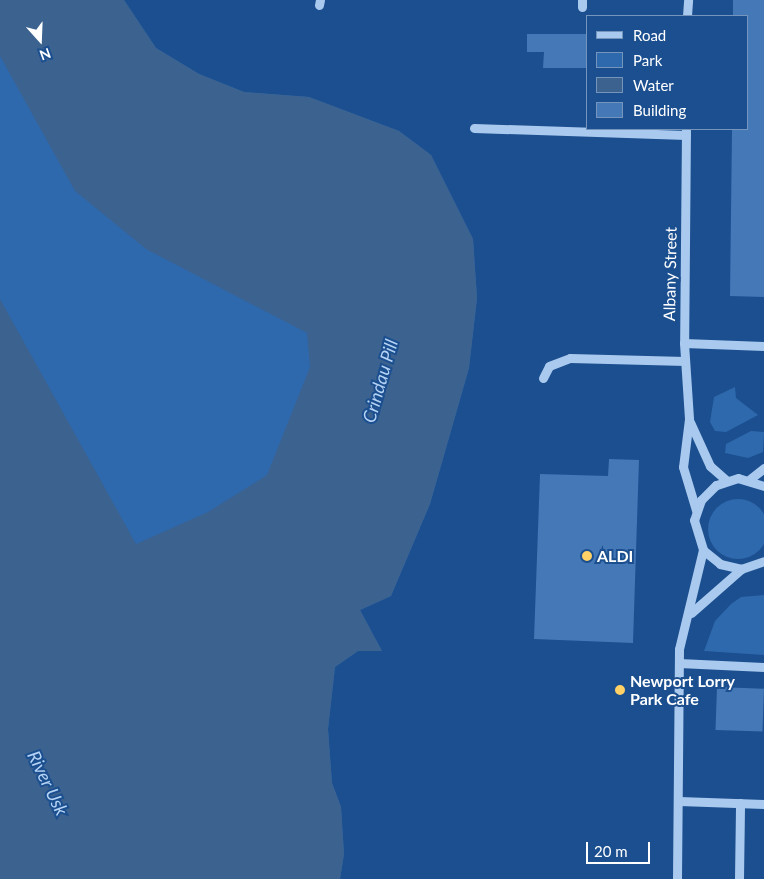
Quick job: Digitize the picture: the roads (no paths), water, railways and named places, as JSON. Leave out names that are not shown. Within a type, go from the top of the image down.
[{"type":"street","points":[[687,15],[688,0]]},
{"type":"street","points":[[474,128],[686,132]]},
{"type":"street","name":"Albany Street","points":[[686,132],[684,343],[689,419],[683,467],[696,510],[695,531],[703,550]]},
{"type":"street","points":[[684,343],[764,346]]},
{"type":"street","points":[[542,378],[549,366],[570,358],[685,360]]},
{"type":"street","name":"Albany Street","points":[[689,419],[710,466],[726,480]]},
{"type":"street","points":[[750,479],[764,468]]},
{"type":"street","points":[[696,510],[707,491],[726,480],[750,479],[764,486]]},
{"type":"street","points":[[677,879],[679,663],[703,550],[720,564],[742,569],[762,565]]},
{"type":"street","points":[[691,613],[742,569]]},
{"type":"street","points":[[679,663],[764,667]]},
{"type":"street","points":[[679,801],[764,804]]},
{"type":"street","points":[[739,879],[740,803]]},
{"type":"water","points":[[0,0],[124,0],[156,48],[199,74],[244,92],[309,97],[399,131],[431,155],[473,239],[477,298],[469,368],[430,504],[391,596],[360,610],[382,651],[358,651],[335,667],[328,729],[332,783],[341,807],[344,854],[340,879],[0,879],[0,299],[136,544],[208,512],[267,475],[310,367],[307,333],[146,249],[75,191],[0,56]]},
{"type":"place","name":"ALDI","points":[[587,556]]},
{"type":"place","name":"Newport Lorry Park Cafe","points":[[620,690]]},
{"type":"water label","name":"Crindau Pill","points":[[380,381]]},
{"type":"water label","name":"River Usk","points":[[48,783]]}]
